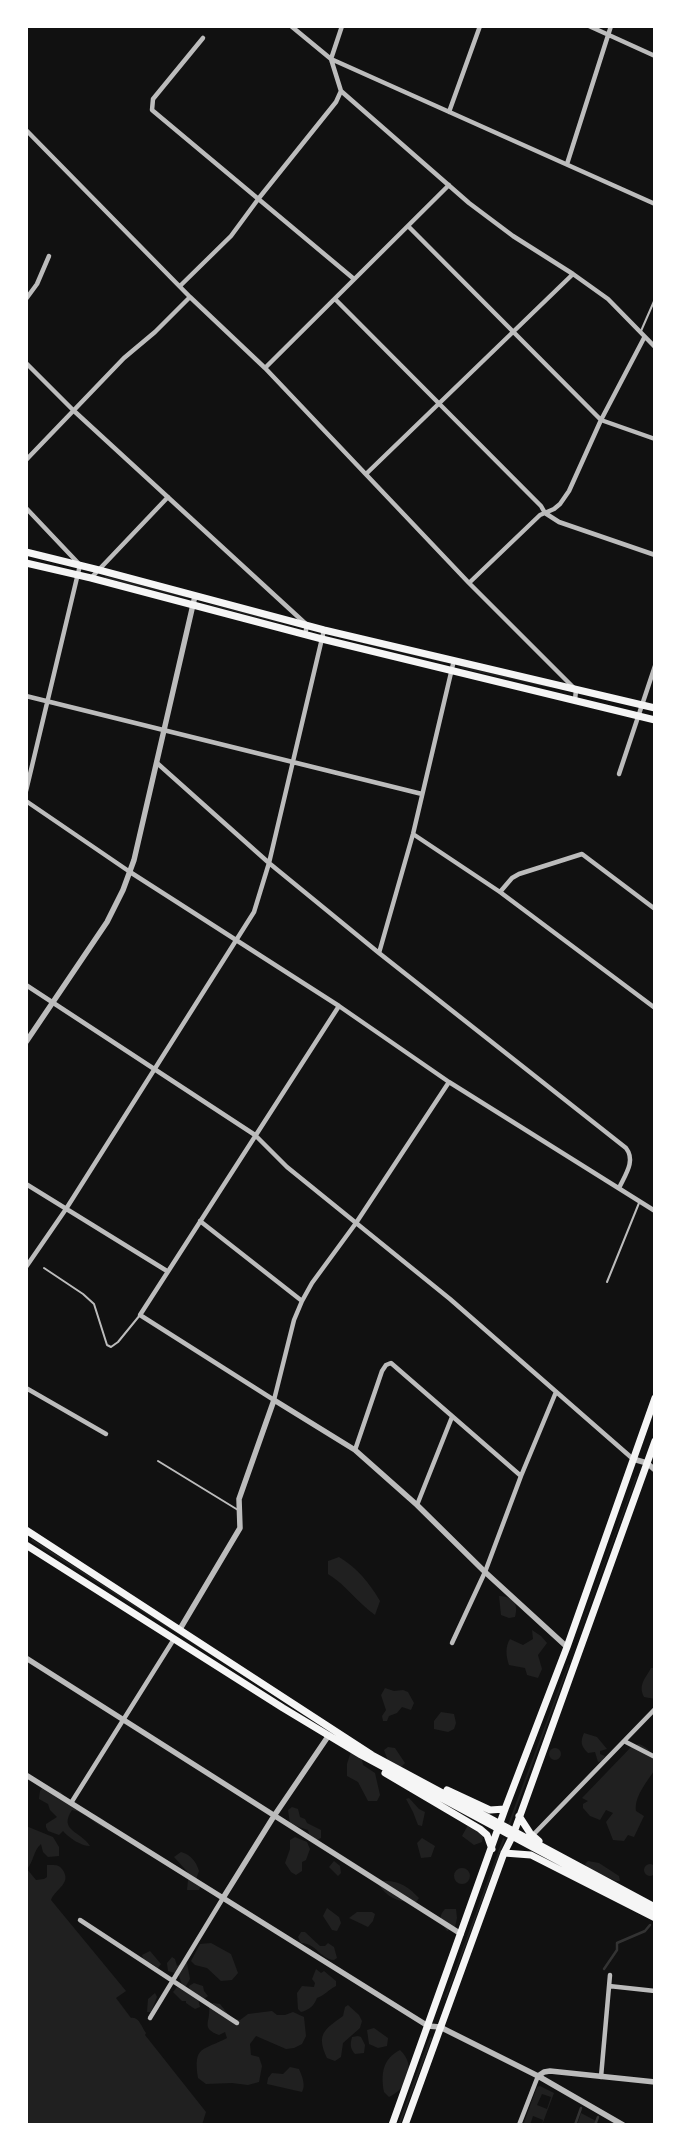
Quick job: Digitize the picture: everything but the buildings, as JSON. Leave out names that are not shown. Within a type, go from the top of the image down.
[{"type":"main road","points":[[26,552],[324,630],[655,708]]},
{"type":"main road","points":[[26,563],[91,578],[322,639],[655,720]]},
{"type":"main road","points":[[405,2125],[461,1934],[505,1809],[567,1647],[632,1458],[655,1398]]},
{"type":"main road","points":[[392,2125],[520,1816],[655,1441]]},
{"type":"main road","points":[[27,1532],[180,1629],[371,1758],[655,1913]]},
{"type":"main road","points":[[26,1545],[283,1708],[362,1752],[369,1765],[480,1829],[487,1835],[492,1849]]},
{"type":"main road","points":[[283,1708],[288,1701]]},
{"type":"main road","points":[[362,1752],[373,1750],[471,1803],[490,1810],[505,1809]]},
{"type":"main road","points":[[371,1758],[655,1907]]},
{"type":"main road","points":[[520,1816],[532,1836],[541,1843],[655,1902]]},
{"type":"main road","points":[[504,1853],[531,1855],[655,1918]]},
{"type":"street","points":[[292,26],[331,60],[655,204]]},
{"type":"street","points":[[342,26],[331,60],[341,91],[449,185],[512,236],[573,274],[608,299],[644,338],[655,347]]},
{"type":"street","points":[[449,112],[480,26]]},
{"type":"street","points":[[590,26],[655,56]]},
{"type":"street","points":[[567,164],[611,26]]},
{"type":"street","points":[[203,38],[153,99],[152,107],[155,114],[259,198],[354,279]]},
{"type":"street","points":[[180,286],[232,236],[259,198],[336,102],[341,91]]},
{"type":"street","points":[[26,130],[190,297],[265,368],[469,583],[576,690],[574,700]]},
{"type":"street","points":[[265,368],[449,185]]},
{"type":"street","points":[[408,226],[601,420],[655,439]]},
{"type":"street","points":[[26,299],[37,284],[48,256]]},
{"type":"street","points":[[366,474],[573,274]]},
{"type":"street","points":[[26,460],[124,358],[190,297]]},
{"type":"street","points":[[335,299],[545,513],[559,522],[655,555]]},
{"type":"street","points":[[469,583],[540,514],[560,504],[569,491],[601,420],[644,338]]},
{"type":"street","points":[[26,363],[73,410],[307,625],[305,634]]},
{"type":"street","points":[[91,578],[168,497]]},
{"type":"street","points":[[26,508],[80,565],[26,791]]},
{"type":"street","points":[[26,1042],[107,922],[130,872],[195,596]]},
{"type":"street","points":[[26,1267],[66,1209],[254,912],[269,863],[324,630]]},
{"type":"street","points":[[379,953],[413,834],[454,660]]},
{"type":"street","points":[[619,774],[655,666]]},
{"type":"street","points":[[26,696],[422,794]]},
{"type":"street","points":[[156,763],[269,863],[379,953],[626,1148],[631,1160],[619,1188]]},
{"type":"street","points":[[26,801],[130,872],[339,1006],[449,1082],[655,1211]]},
{"type":"street","points":[[413,834],[500,892],[655,1008]]},
{"type":"street","points":[[500,892],[512,878],[519,874],[582,854],[655,909]]},
{"type":"street","points":[[26,985],[255,1135],[287,1167],[450,1298],[632,1458],[647,1463],[655,1470]]},
{"type":"street","points":[[339,1006],[167,1270],[140,1315],[355,1450],[417,1505],[485,1572],[567,1647]]},
{"type":"street","points":[[180,1629],[238,1533],[241,1524],[238,1510],[239,1499],[274,1400],[294,1320],[302,1301],[312,1283],[356,1223],[449,1082]]},
{"type":"street","points":[[26,1184],[167,1270]]},
{"type":"street","points":[[200,1221],[302,1301]]},
{"type":"street","points":[[355,1450],[382,1370],[386,1365],[392,1364],[521,1476]]},
{"type":"street","points":[[26,1388],[106,1434]]},
{"type":"street","points":[[452,1643],[485,1572],[521,1476],[556,1392]]},
{"type":"street","points":[[417,1505],[452,1417]]},
{"type":"street","points":[[71,1803],[174,1638]]},
{"type":"street","points":[[26,1658],[461,1934]]},
{"type":"street","points":[[532,1836],[655,1709]]},
{"type":"street","points":[[150,2018],[274,1816],[329,1735]]},
{"type":"street","points":[[624,1741],[655,1758]]},
{"type":"street","points":[[26,1775],[223,1898],[434,2026],[538,2076],[624,2125]]},
{"type":"street","points":[[80,1920],[237,2023]]},
{"type":"street","points":[[601,2077],[610,1975]]},
{"type":"street","points":[[609,1986],[655,1991]]},
{"type":"street","points":[[519,2125],[538,2076],[544,2072],[550,2071],[655,2082]]},
{"type":"lane","points":[[640,333],[655,299]]},
{"type":"lane","points":[[607,1282],[640,1201]]},
{"type":"lane","points":[[44,1268],[83,1294],[94,1304],[107,1345],[111,1347],[118,1342],[140,1315]]},
{"type":"lane","points":[[158,1461],[238,1510]]},
{"type":"shaded area","points":[[105,576],[187,597],[187,598],[105,578]]},
{"type":"shaded area","points":[[210,605],[280,621],[280,623]]},
{"type":"shaded area","points":[[333,636],[445,662],[445,663]]},
{"type":"shaded area","points":[[461,666],[551,687],[551,688],[460,668]]},
{"type":"shaded area","points":[[637,1477],[579,1633],[579,1632]]},
{"type":"shaded area","points":[[32,1539],[270,1692],[271,1693],[31,1541]]},
{"type":"shaded area","points":[[339,1557],[357,1571],[376,1594],[380,1601],[375,1615],[341,1583],[328,1574],[328,1561]]},
{"type":"shaded area","points":[[499,1596],[511,1599],[514,1602],[516,1608],[515,1617],[509,1618],[501,1615]]},
{"type":"shaded area","points":[[532,1630],[547,1643],[538,1655],[542,1669],[538,1678],[527,1675],[525,1668],[509,1665],[507,1655],[507,1645],[510,1639],[523,1645],[533,1639]]},
{"type":"shaded area","points":[[569,1665],[509,1828],[507,1827]]},
{"type":"shaded area","points":[[651,1668],[655,1668],[655,1699],[644,1697],[642,1693],[643,1682]]},
{"type":"shaded area","points":[[385,1688],[408,1692],[414,1703],[411,1710],[402,1707],[397,1713],[389,1716],[387,1721],[383,1721],[382,1716],[386,1710],[381,1695]]},
{"type":"shaded area","points":[[441,1712],[454,1714],[456,1723],[454,1729],[448,1732],[434,1729],[434,1721]]},
{"type":"shaded area","points":[[584,1733],[597,1737],[607,1749],[600,1751],[600,1754],[605,1756],[602,1761],[598,1762],[595,1752],[588,1753],[584,1748],[582,1739]]},
{"type":"shaded area","points":[[639,1744],[647,1748],[651,1754],[655,1769],[637,1800],[636,1811],[644,1816],[634,1837],[628,1835],[624,1841],[613,1840],[606,1822],[613,1813],[606,1810],[600,1820],[590,1816],[583,1808],[583,1804],[588,1801],[582,1798],[632,1746]]},
{"type":"shaded area","points":[[388,1747],[395,1748],[405,1763],[400,1768],[388,1761],[384,1750]]},
{"type":"shaded area","points":[[352,1748],[361,1753],[363,1765],[375,1773],[380,1795],[377,1801],[368,1801],[358,1782],[347,1776],[347,1764]]},
{"type":"shaded area","points":[[555,1748],[561,1754],[555,1760],[549,1754]]},
{"type":"shaded area","points":[[43,1787],[61,1792],[70,1804],[105,1821],[109,1826],[108,1829],[72,1810],[68,1817],[69,1827],[90,1846],[75,1841],[63,1831],[59,1835],[48,1831],[46,1824],[57,1817],[50,1810],[48,1804],[39,1799],[40,1791]]},
{"type":"shaded area","points":[[409,1798],[419,1809],[425,1812],[422,1826],[418,1825],[406,1799]]},
{"type":"shaded area","points":[[292,1807],[298,1809],[300,1817],[305,1819],[307,1823],[321,1830],[321,1838],[317,1840],[310,1837],[308,1830],[290,1824],[288,1810]]},
{"type":"shaded area","points":[[468,1825],[484,1833],[482,1842],[474,1845],[462,1836]]},
{"type":"shaded area","points":[[26,1826],[53,1837],[59,1847],[59,1856],[48,1857],[43,1852],[41,1844],[27,1869],[36,1880],[47,1877],[47,1865],[61,1867],[65,1874],[64,1882],[51,1900],[126,1991],[116,1998],[131,2018],[138,2021],[146,2033],[145,2035],[206,2112],[202,2125],[26,2125]]},
{"type":"shaded area","points":[[295,1837],[307,1842],[310,1849],[306,1860],[302,1862],[302,1871],[296,1875],[291,1872],[285,1863],[290,1849],[290,1840]]},
{"type":"shaded area","points":[[422,1838],[435,1846],[431,1857],[421,1858],[417,1843]]},
{"type":"shaded area","points":[[503,1838],[505,1839],[446,1998],[445,1997]]},
{"type":"shaded area","points":[[181,1852],[193,1859],[196,1864],[199,1871],[196,1879],[201,1886],[199,1890],[187,1890],[188,1880],[192,1877],[174,1857]]},
{"type":"shaded area","points":[[334,1861],[340,1866],[341,1873],[338,1876],[329,1867]]},
{"type":"shaded area","points":[[588,1861],[599,1863],[619,1876],[620,1881],[587,1868],[585,1864]]},
{"type":"shaded area","points":[[648,1864],[652,1864],[656,1870],[652,1876],[648,1876],[644,1872],[644,1868]]},
{"type":"shaded area","points":[[462,1868],[468,1870],[470,1876],[468,1882],[462,1884],[456,1882],[454,1876],[456,1870]]},
{"type":"shaded area","points":[[383,1881],[403,1885],[419,1898],[416,1902],[404,1902],[394,1899],[379,1885]]},
{"type":"shaded area","points":[[327,1908],[339,1917],[341,1923],[337,1931],[332,1930],[323,1916]]},
{"type":"shaded area","points":[[445,1909],[456,1909],[457,1918],[455,1927],[447,1931],[441,1920],[441,1915]]},
{"type":"shaded area","points":[[357,1912],[372,1912],[375,1914],[373,1921],[368,1927],[349,1918]]},
{"type":"shaded area","points":[[301,1932],[305,1932],[320,1946],[325,1946],[328,1943],[334,1947],[337,1958],[334,1960],[329,1959],[311,1946],[301,1943],[298,1937]]},
{"type":"shaded area","points":[[211,1943],[231,1954],[238,1973],[232,1980],[221,1981],[207,1968],[195,1965],[191,1961],[200,1944]]},
{"type":"shaded area","points":[[150,1951],[161,1964],[158,1968],[151,1963],[144,1962],[142,1955]]},
{"type":"shaded area","points":[[172,1957],[175,1959],[177,1966],[187,1963],[190,1979],[186,1986],[183,1987],[178,1974],[168,1971],[167,1963]]},
{"type":"shaded area","points":[[316,1969],[321,1973],[324,1971],[336,1981],[336,1986],[317,1998],[311,2007],[301,2012],[298,2009],[297,1993],[302,1986],[314,1987],[315,1983],[312,1979]]},
{"type":"shaded area","points":[[194,1983],[203,1986],[208,1996],[204,1999],[190,1992],[189,1986]]},
{"type":"shaded area","points":[[177,1987],[198,1999],[200,2007],[195,2009],[186,2001],[182,2001],[173,1992]]},
{"type":"shaded area","points":[[155,1993],[157,1997],[151,2012],[147,2012],[148,1999]]},
{"type":"shaded area","points":[[213,2003],[220,2004],[231,2018],[240,2020],[248,2014],[272,2011],[277,2015],[285,2015],[293,2012],[304,2017],[306,2036],[302,2044],[286,2049],[256,2036],[250,2044],[251,2055],[259,2057],[262,2066],[259,2082],[248,2085],[232,2083],[206,2084],[198,2078],[197,2060],[199,2054],[202,2050],[227,2038],[225,2032],[219,2035],[208,2027],[209,2007]]},
{"type":"shaded area","points":[[348,2005],[359,2015],[362,2021],[360,2028],[343,2043],[341,2057],[335,2061],[327,2058],[322,2038],[327,2029],[343,2016],[345,2007]]},
{"type":"shaded area","points":[[374,2028],[388,2038],[387,2046],[378,2048],[369,2044],[367,2030]]},
{"type":"shaded area","points":[[352,2037],[361,2037],[365,2045],[364,2053],[355,2054],[351,2048],[351,2042]]},
{"type":"shaded area","points":[[430,2037],[432,2038],[400,2125],[398,2125]]},
{"type":"shaded area","points":[[400,2050],[408,2063],[408,2076],[401,2088],[389,2097],[384,2092],[384,2068],[389,2058]]},
{"type":"shaded area","points":[[290,2067],[299,2069],[304,2083],[302,2092],[267,2084],[268,2078],[272,2073],[283,2074]]},
{"type":"shaded area","points":[[540,2086],[554,2093],[542,2125],[543,2120],[533,2116],[530,2125],[523,2125],[537,2087]],"holes":[[[542,2094],[551,2097],[547,2109],[537,2105]]]},
{"type":"shaded area","points":[[581,2113],[596,2121],[594,2125],[577,2125]]},
{"type":"waterway","points":[[604,1969],[617,1950],[617,1943],[645,1931],[650,1925]]},
{"type":"waterway","points":[[575,2125],[581,2108]]},
{"type":"waterway","points":[[595,2125],[598,2117]]}]
